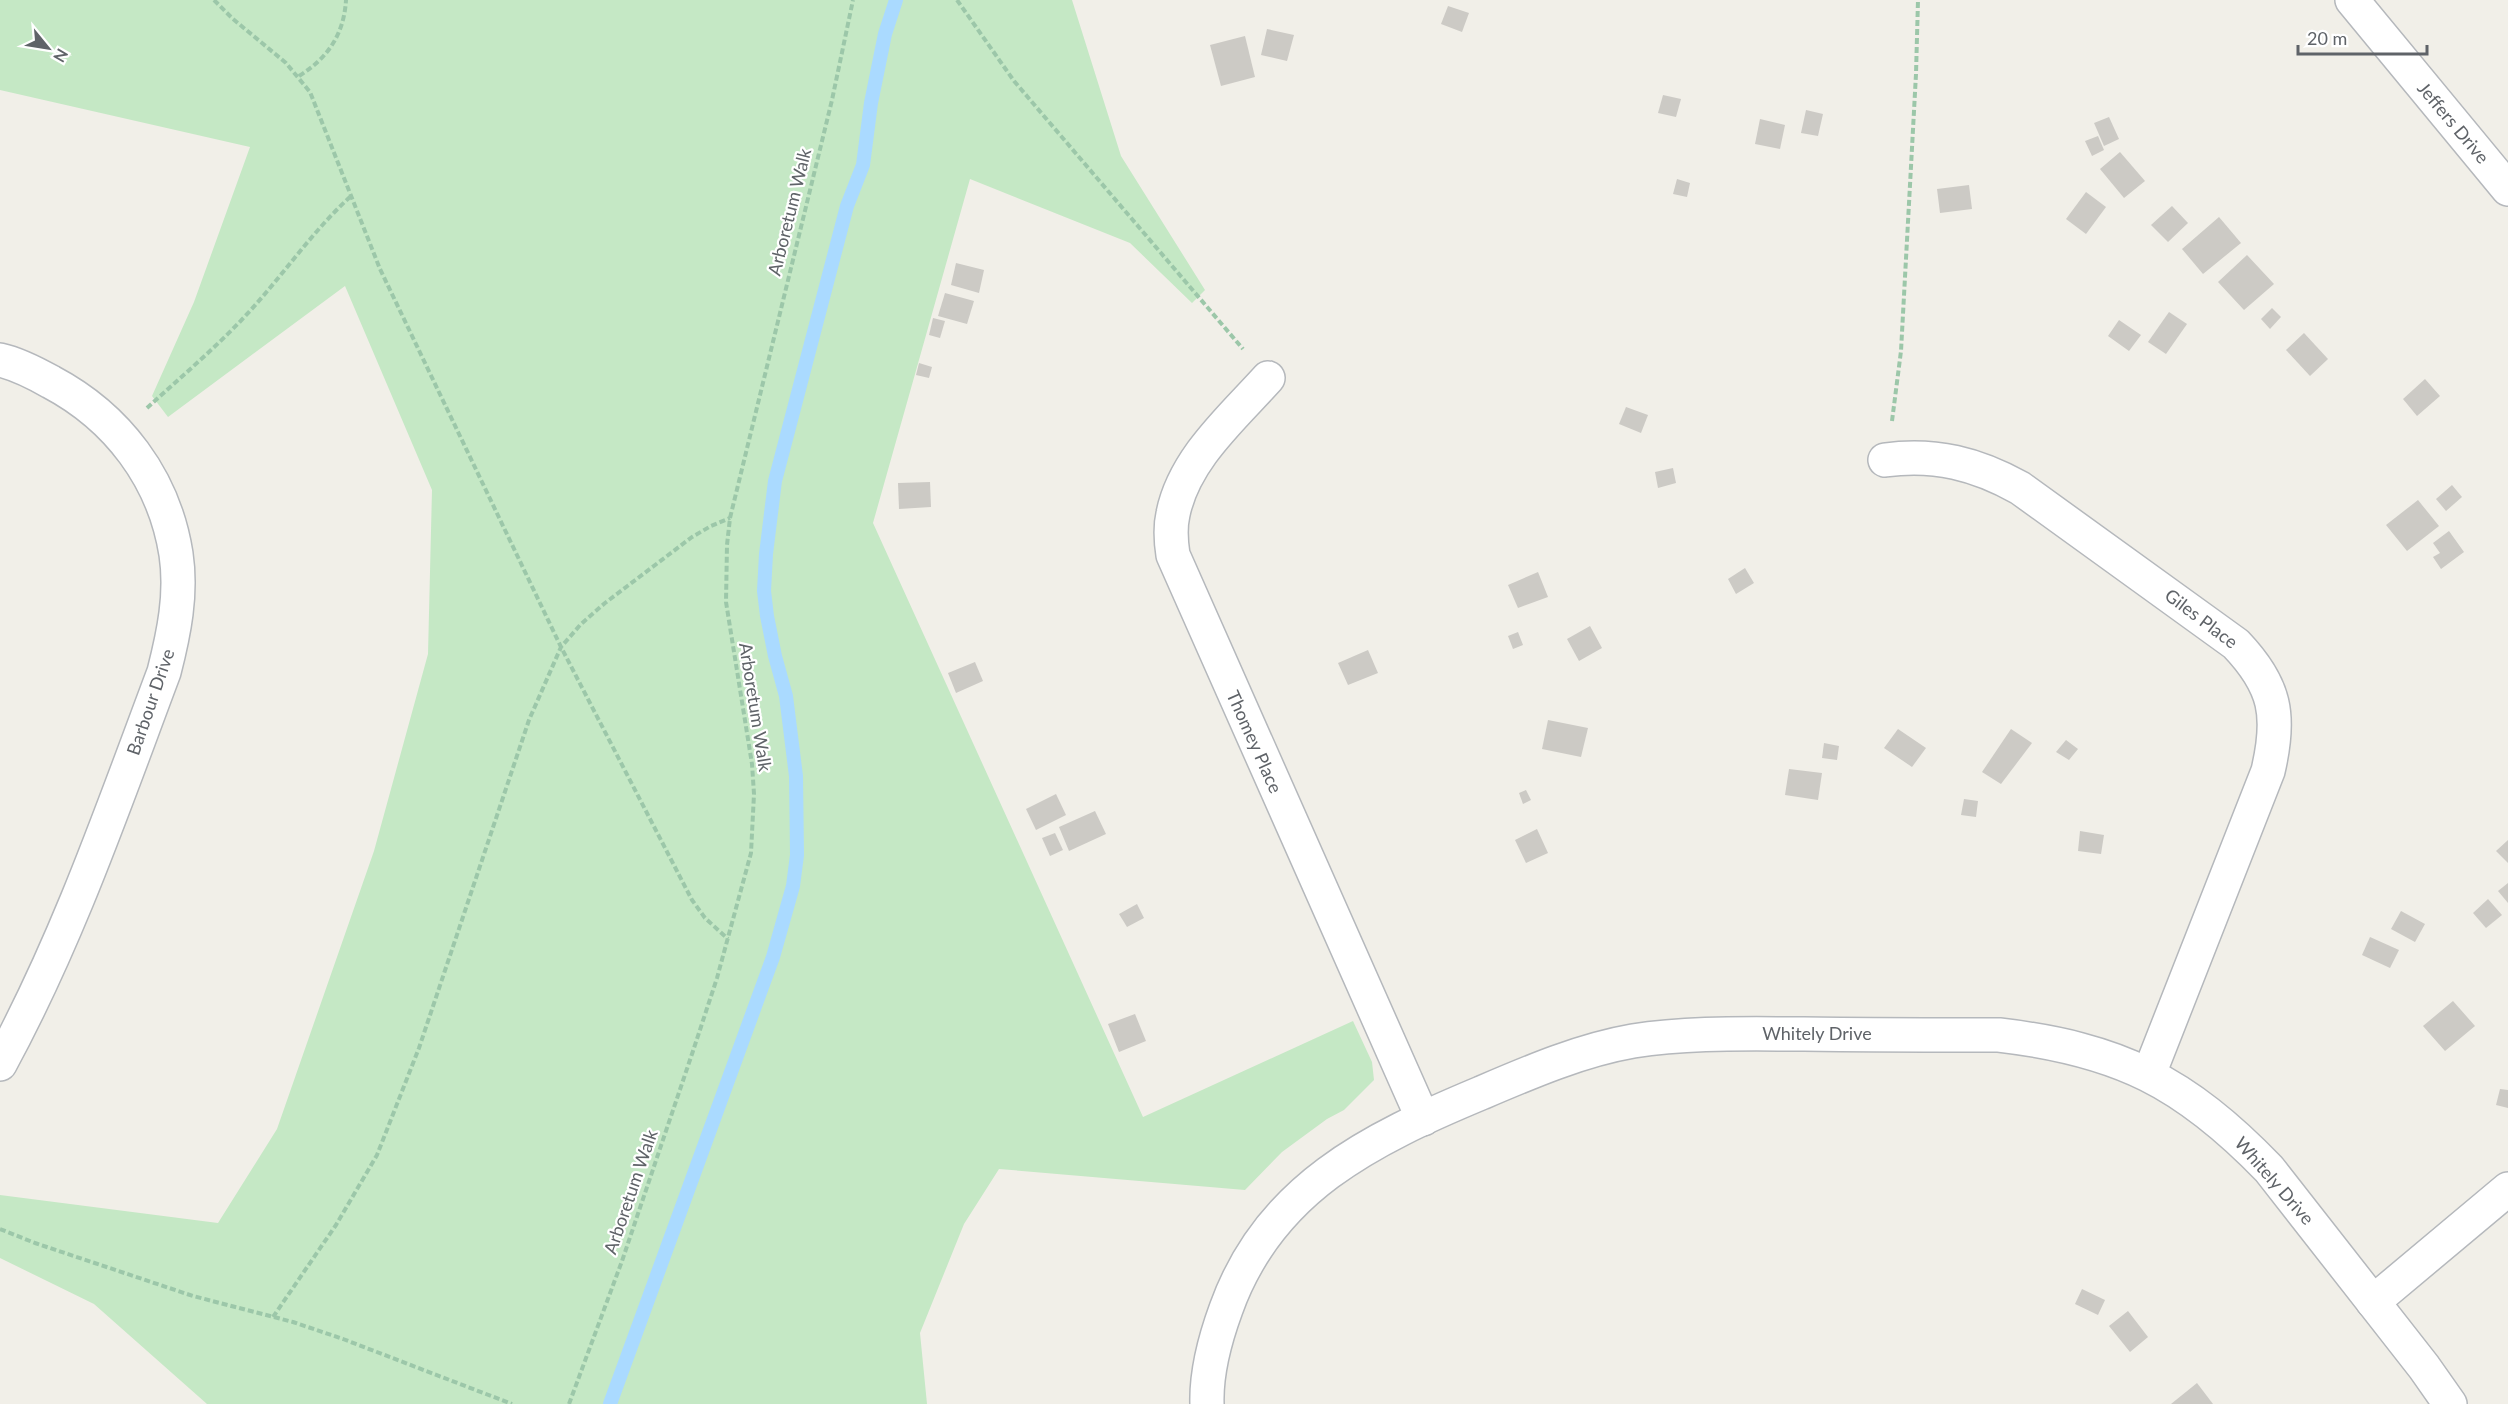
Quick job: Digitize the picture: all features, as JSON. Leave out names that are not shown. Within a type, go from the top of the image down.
[{"type":"street","name":"Jeffers Drive","points":[[2352,0],[2508,189]]},
{"type":"street","name":"Barbour Drive","points":[[0,360],[35,373],[66,390],[95,410],[120,433],[155,487],[176,553],[178,591],[175,629],[164,672],[68,924],[43,982],[0,1064]]},
{"type":"street","name":"Thomey Place","points":[[1268,378],[1213,439],[1188,474],[1173,514],[1171,534],[1173,555],[1423,1119]]},
{"type":"street","name":"Giles Place","points":[[1885,459],[1927,457],[1951,460],[1996,475],[2020,488],[2236,644],[2262,675],[2272,697],[2276,720],[2268,771],[2148,1074]]},
{"type":"street","name":"Whitely Drive","points":[[1207,1404],[1210,1362],[1219,1328],[1245,1265],[1287,1208],[1335,1166],[1385,1135],[1515,1079],[1590,1052],[1631,1041],[1708,1034],[1999,1035],[2088,1051],[2148,1074],[2201,1107],[2240,1139],[2269,1169],[2450,1404]]},
{"type":"street","points":[[2373,1302],[2508,1189]]},
{"type":"path","points":[[214,0],[299,76],[310,92],[380,269],[561,647],[692,900],[705,918],[729,939]]},
{"type":"path","points":[[299,76],[317,63],[333,45],[340,33],[346,0]]},
{"type":"path","name":"Arboretum Walk","points":[[569,1404],[625,1251],[693,1051],[729,939],[751,853],[754,794],[752,765],[726,602],[730,518],[832,100],[853,0]]},
{"type":"path","points":[[1885,459],[1901,351],[1918,0]]},
{"type":"path","points":[[959,1],[1014,81],[1268,378]]},
{"type":"path","points":[[120,433],[229,333],[329,216],[350,197]]},
{"type":"path","points":[[273,1317],[336,1225],[377,1155],[423,1037],[529,720],[561,647],[581,624],[605,603],[692,537],[730,518]]},
{"type":"path","points":[[0,1229],[193,1296],[273,1317],[371,1348],[512,1404]]},
{"type":"green space","points":[[0,0],[1072,0],[1121,156],[1205,290],[1192,303],[1130,243],[970,179],[873,523],[1143,1117],[1353,1021],[1372,1062],[1374,1080],[1344,1110],[1327,1119],[1282,1152],[1245,1190],[999,1169],[964,1224],[920,1333],[927,1404],[207,1404],[94,1304],[0,1258],[0,1195],[218,1223],[277,1129],[374,851],[428,654],[432,490],[345,286],[168,417],[152,396],[194,302],[250,147],[0,90]]},
{"type":"building","points":[[1448,6],[1469,13],[1462,32],[1441,24]]},
{"type":"building","points":[[1267,29],[1294,35],[1287,61],[1261,55]]},
{"type":"building","points":[[1245,36],[1255,77],[1221,86],[1210,45]]},
{"type":"building","points":[[1663,95],[1681,99],[1676,117],[1658,113]]},
{"type":"building","points":[[1806,110],[1823,114],[1818,136],[1801,133]]},
{"type":"building","points":[[2109,117],[2119,139],[2104,146],[2094,123]]},
{"type":"building","points":[[1760,119],[1785,125],[1780,149],[1755,144]]},
{"type":"building","points":[[2098,136],[2104,150],[2092,156],[2085,141]]},
{"type":"building","points":[[2120,152],[2145,181],[2124,198],[2100,169]]},
{"type":"building","points":[[1677,179],[1690,183],[1687,197],[1673,194]]},
{"type":"building","points":[[1969,185],[1972,209],[1940,213],[1937,189]]},
{"type":"building","points":[[2086,192],[2106,207],[2086,234],[2066,219]]},
{"type":"building","points":[[2172,206],[2188,223],[2168,242],[2151,225]]},
{"type":"building","points":[[2219,217],[2241,243],[2203,274],[2182,249]]},
{"type":"building","points":[[2247,255],[2274,284],[2244,310],[2218,282]]},
{"type":"building","points":[[956,263],[984,270],[979,293],[951,285]]},
{"type":"building","points":[[945,293],[974,301],[967,324],[938,316]]},
{"type":"building","points":[[2272,308],[2281,317],[2270,329],[2261,319]]},
{"type":"building","points":[[2169,312],[2187,324],[2166,354],[2148,342]]},
{"type":"building","points":[[933,318],[945,321],[940,338],[929,335]]},
{"type":"building","points":[[2119,320],[2141,335],[2129,351],[2108,336]]},
{"type":"building","points":[[2304,333],[2328,359],[2310,376],[2286,350]]},
{"type":"building","points":[[919,363],[932,367],[929,378],[916,375]]},
{"type":"building","points":[[2425,379],[2440,396],[2417,416],[2403,399]]},
{"type":"building","points":[[1626,407],[1648,415],[1641,433],[1619,424]]},
{"type":"building","points":[[1673,468],[1676,483],[1658,488],[1655,472]]},
{"type":"building","points":[[930,482],[931,507],[899,509],[898,483]]},
{"type":"building","points":[[2452,485],[2462,497],[2446,511],[2436,499]]},
{"type":"building","points":[[2418,500],[2439,526],[2407,551],[2386,525]]},
{"type":"building","points":[[2449,531],[2464,552],[2441,569],[2433,557],[2440,553],[2433,543]]},
{"type":"building","points":[[1745,568],[1754,583],[1736,594],[1728,579]]},
{"type":"building","points":[[1538,572],[1548,597],[1518,608],[1508,585]]},
{"type":"building","points":[[1590,626],[1602,648],[1579,661],[1567,639]]},
{"type":"building","points":[[1518,632],[1523,645],[1513,649],[1508,636]]},
{"type":"building","points":[[1368,650],[1378,673],[1348,685],[1338,663]]},
{"type":"building","points":[[975,662],[983,681],[956,693],[948,673]]},
{"type":"building","points":[[1548,720],[1588,728],[1581,757],[1542,749]]},
{"type":"building","points":[[1898,729],[1926,748],[1912,767],[1884,748]]},
{"type":"building","points":[[2011,729],[2032,743],[2001,784],[1982,772]]},
{"type":"building","points":[[2066,740],[2078,749],[2069,760],[2056,752]]},
{"type":"building","points":[[1824,743],[1839,746],[1837,760],[1822,758]]},
{"type":"building","points":[[1789,769],[1822,773],[1818,800],[1785,795]]},
{"type":"building","points":[[1526,790],[1531,800],[1523,804],[1519,793]]},
{"type":"building","points":[[1056,794],[1066,815],[1036,830],[1026,809]]},
{"type":"building","points":[[1964,799],[1978,801],[1976,817],[1961,815]]},
{"type":"building","points":[[1095,811],[1106,834],[1069,851],[1059,827]]},
{"type":"building","points":[[1537,829],[1548,853],[1526,863],[1515,840]]},
{"type":"building","points":[[2080,831],[2104,835],[2101,854],[2078,851]]},
{"type":"building","points":[[1055,833],[1063,850],[1050,856],[1042,838]]},
{"type":"building","points":[[2508,840],[2508,863],[2496,851]]},
{"type":"building","points":[[2508,883],[2508,903],[2498,891]]},
{"type":"building","points":[[2488,899],[2502,915],[2486,928],[2473,913]]},
{"type":"building","points":[[1137,904],[1144,918],[1127,927],[1119,914]]},
{"type":"building","points":[[2401,911],[2425,924],[2415,942],[2391,929]]},
{"type":"building","points":[[2370,937],[2399,950],[2390,968],[2362,955]]},
{"type":"building","points":[[2453,1001],[2475,1026],[2445,1051],[2423,1026]]},
{"type":"building","points":[[1135,1014],[1146,1041],[1119,1052],[1108,1024]]},
{"type":"building","points":[[2500,1089],[2508,1090],[2508,1108],[2496,1105]]},
{"type":"building","points":[[2082,1289],[2105,1300],[2098,1315],[2075,1304]]},
{"type":"building","points":[[2128,1311],[2148,1337],[2130,1352],[2109,1326]]},
{"type":"building","points":[[2197,1383],[2213,1404],[2171,1404]]},
{"type":"waterway","points":[[610,1404],[773,957],[793,886],[797,855],[796,776],[786,696],[767,616],[764,591],[766,554],[775,481],[847,206],[863,165],[871,103],[885,34],[896,0]]}]
